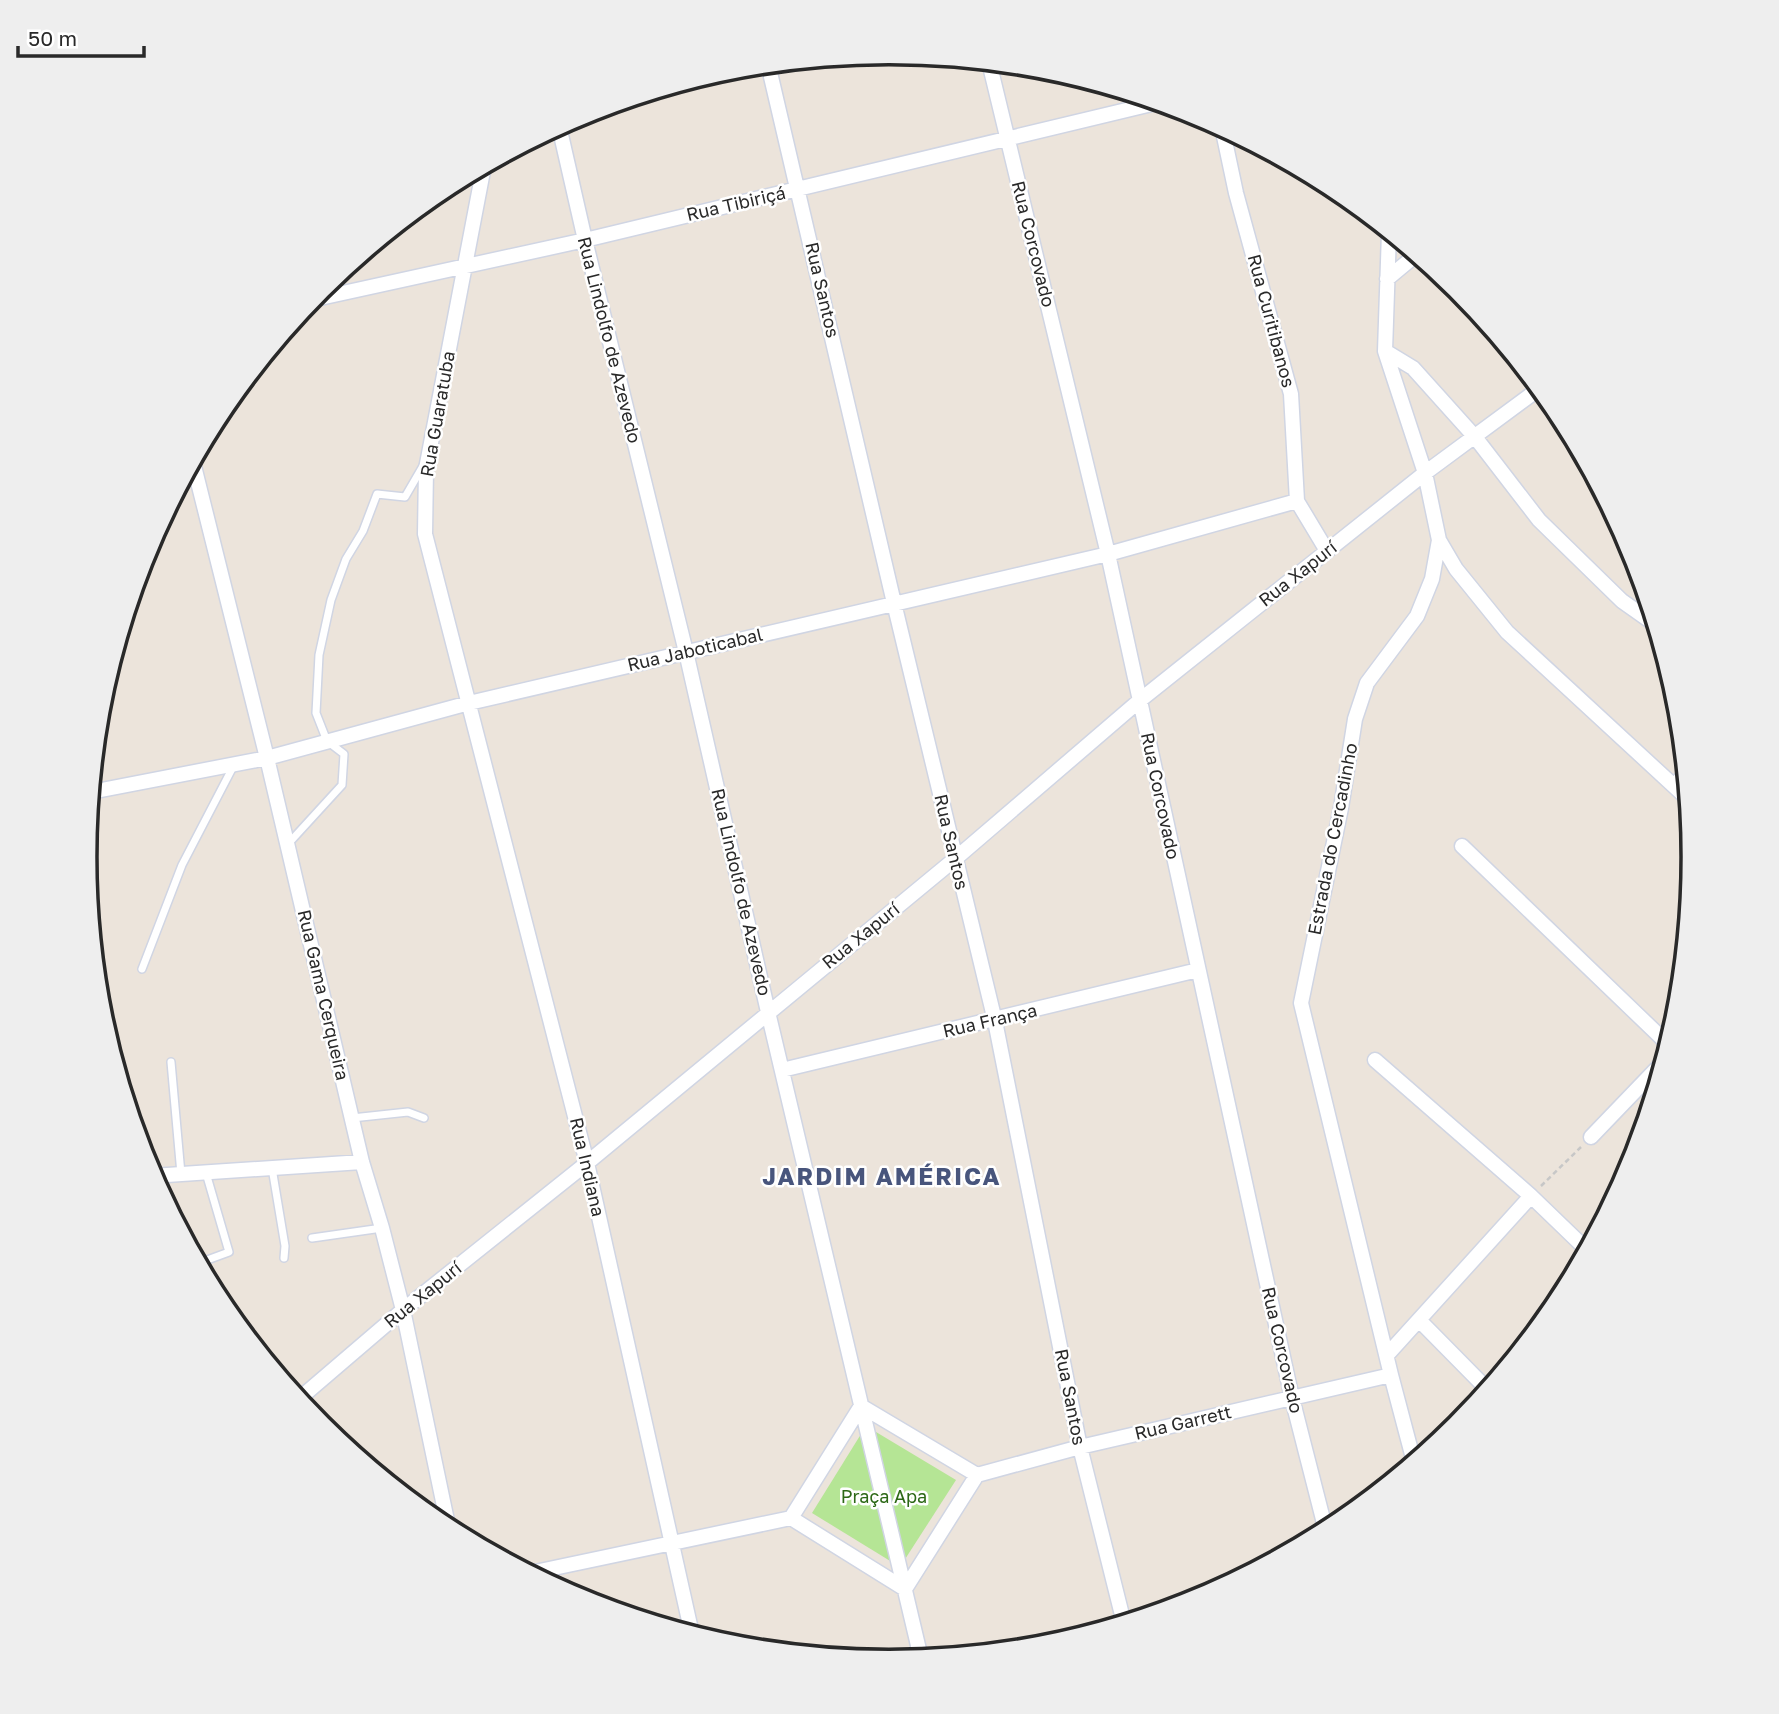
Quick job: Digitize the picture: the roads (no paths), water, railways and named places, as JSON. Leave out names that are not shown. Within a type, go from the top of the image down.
[{"type":"street","name":"Rua Corcovado","points":[[991,72],[1108,554],[1293,1398],[1323,1520]]},
{"type":"street","name":"Rua Santos","points":[[770,74],[995,1021],[1080,1447],[1122,1614]]},
{"type":"street","name":"Rua Tibiriçá","points":[[330,296],[584,240],[1144,107]]},
{"type":"street","name":"Rua Lindolfo de Azevedo","points":[[561,136],[584,240],[686,652],[768,1013],[919,1648]]},
{"type":"street","name":"Rua Curitibanos","points":[[1225,139],[1236,193],[1291,394],[1297,501],[1327,551]]},
{"type":"street","name":"Rua Guaratuba","points":[[469,703],[425,534],[426,469],[482,178]]},
{"type":"street","name":"Estrada do Cercadinho","points":[[1389,242],[1385,351],[1425,473],[1439,540],[1432,579],[1418,616],[1367,683],[1355,719],[1341,808],[1301,1003],[1412,1453]]},
{"type":"street","points":[[1387,279],[1410,260]]},
{"type":"street","points":[[1385,351],[1413,368],[1475,437],[1539,520],[1622,601],[1644,617]]},
{"type":"street","name":"Rua Xapurí","points":[[307,1393],[403,1310],[587,1163],[955,859],[1139,701],[1425,473],[1531,394]]},
{"type":"street","name":"Rua Gama Cerqueira","points":[[196,474],[288,844],[362,1162],[403,1310],[446,1514]]},
{"type":"street","name":"Rua Jaboticabal","points":[[100,790],[267,758],[469,703],[1108,554],[1297,501]]},
{"type":"street","points":[[1439,540],[1456,569],[1507,632],[1679,790]]},
{"type":"street","name":"Rua Indiana","points":[[469,703],[587,1163],[690,1623]]},
{"type":"street","points":[[1674,786],[1678,782]]},
{"type":"street","points":[[1462,846],[1661,1037]]},
{"type":"street","name":"Rua França","points":[[782,1070],[995,1021],[1198,970]]},
{"type":"street","points":[[1376,1059],[1531,1196],[1581,1244]]},
{"type":"street","points":[[1591,1137],[1651,1074]]},
{"type":"street","points":[[165,1175],[362,1162]]},
{"type":"street","points":[[1387,1355],[1531,1196]]},
{"type":"street","points":[[1419,1320],[1481,1383]]},
{"type":"street","name":"Rua Garrett","points":[[977,1475],[1080,1447],[1391,1375]]},
{"type":"street","points":[[544,1570],[791,1518],[905,1589],[977,1475],[861,1406],[791,1518]]},
{"type":"lane","points":[[288,844],[342,785],[344,754],[327,741],[316,713],[318,655],[331,600],[346,559],[363,531],[377,494],[405,497],[428,456]]},
{"type":"lane","points":[[142,969],[182,866],[234,764]]},
{"type":"lane","points":[[171,1062],[181,1174]]},
{"type":"lane","points":[[352,1118],[408,1112],[424,1118]]},
{"type":"lane","points":[[272,1168],[285,1246],[284,1258]]},
{"type":"lane","points":[[206,1173],[229,1252],[207,1260]]},
{"type":"lane","points":[[312,1238],[382,1228]]},
{"type":"district","name":"JARDIM AMÉRICA","points":[[882,1177]]},
{"type":"park label","name":"Praça Apa","points":[[884,1497]]}]
